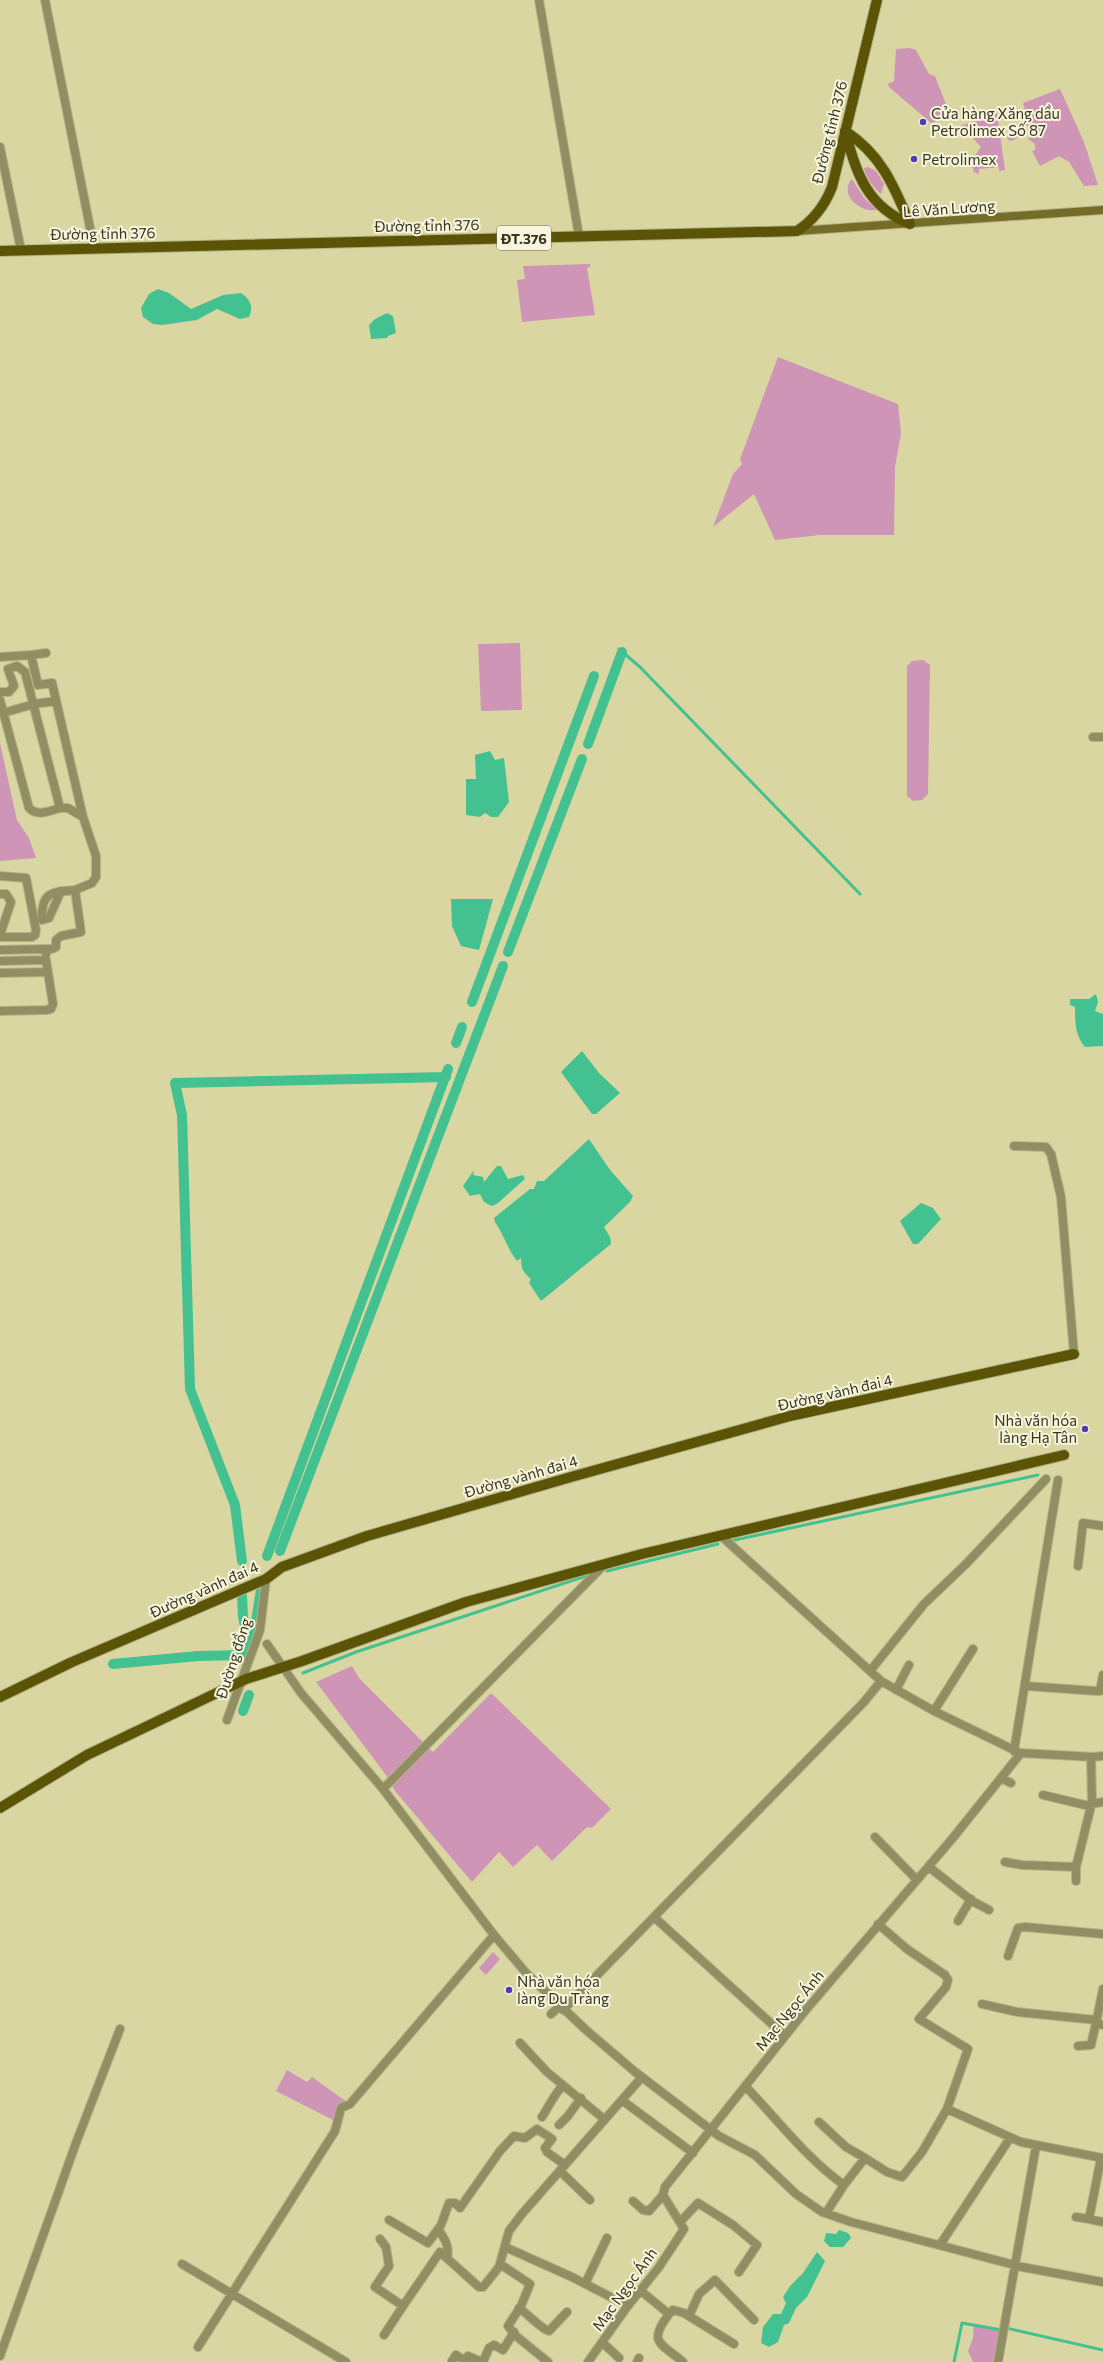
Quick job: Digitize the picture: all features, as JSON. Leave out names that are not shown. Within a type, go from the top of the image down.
[{"type":"main road","name":"Đường tỉnh 376","points":[[0,251],[797,231],[809,224],[829,196],[877,0]]},
{"type":"main road","points":[[845,131],[855,169],[868,190],[889,213],[910,224]]},
{"type":"main road","points":[[845,131],[862,142],[874,155],[898,196],[910,224]]},
{"type":"main road","name":"Lê Văn Lương","points":[[797,231],[1103,210]]},
{"type":"main road","name":"Đường vành đai 4","points":[[0,1697],[72,1662],[266,1579],[282,1567],[367,1536],[579,1474],[790,1416],[1074,1354]]},
{"type":"main road","points":[[0,1808],[87,1755],[242,1681],[466,1602],[604,1564],[720,1535],[1064,1455]]},
{"type":"street","points":[[45,0],[94,248]]},
{"type":"street","points":[[539,0],[579,236]]},
{"type":"street","points":[[0,147],[21,250]]},
{"type":"street","points":[[0,657],[46,653]]},
{"type":"street","points":[[31,655],[38,685],[52,683],[82,817],[96,856],[98,869],[92,883],[74,890],[61,891]]},
{"type":"street","points":[[0,692],[9,692],[14,686],[8,669],[17,666],[25,672],[60,808]]},
{"type":"street","points":[[0,700],[29,808],[34,812],[43,813],[60,808],[68,808],[82,817]]},
{"type":"street","points":[[3,713],[34,704],[56,701]]},
{"type":"street","points":[[1093,738],[1103,737]]},
{"type":"street","points":[[0,876],[26,878],[36,930],[35,935],[32,937],[0,936],[12,902],[6,894],[0,894]]},
{"type":"street","points":[[0,950],[45,949],[56,947],[56,940],[61,936],[81,932],[74,890]]},
{"type":"street","points":[[0,1011],[51,1009],[53,1004],[45,949]]},
{"type":"street","points":[[0,961],[46,960]]},
{"type":"street","points":[[0,973],[48,972]]},
{"type":"street","points":[[1014,1146],[1046,1147],[1051,1154],[1061,1197],[1074,1354]]},
{"type":"street","points":[[870,1671],[924,1604],[966,1564],[1046,1479]]},
{"type":"street","points":[[1018,1752],[1026,1686],[1058,1480]]},
{"type":"street","points":[[1078,1566],[1083,1523],[1103,1526]]},
{"type":"street","points":[[720,1535],[881,1681],[934,1712],[1018,1752],[1091,1757],[1103,1756]]},
{"type":"street","points":[[383,1789],[604,1564]]},
{"type":"street","name":"Đường đồng","points":[[227,1720],[250,1661],[260,1630],[266,1579]]},
{"type":"street","points":[[267,1644],[301,1693],[383,1789],[494,1935],[528,1974],[561,2008],[642,2077],[711,2130],[755,2155],[796,2194],[826,2213],[1015,2265],[1103,2282]]},
{"type":"street","points":[[934,1712],[973,1649]]},
{"type":"street","points":[[896,1690],[910,1665]]},
{"type":"street","points":[[1026,1686],[1100,1691],[1103,1675]]},
{"type":"street","points":[[551,2014],[561,2008],[654,1917],[864,1702],[881,1681]]},
{"type":"street","name":"Mạc Ngọc Ánh","points":[[633,2201],[644,2210],[649,2211],[663,2195],[665,2187],[785,2036],[878,1924],[1003,1778],[1018,1752]]},
{"type":"street","points":[[1076,1881],[1076,1867],[1092,1802],[1091,1757]]},
{"type":"street","points":[[1003,1778],[1011,1783]]},
{"type":"street","points":[[1044,1794],[1085,1805],[1092,1802],[1103,1802]]},
{"type":"street","points":[[875,1837],[917,1880]]},
{"type":"street","points":[[1005,1862],[1022,1865],[1076,1867]]},
{"type":"street","points":[[929,1866],[971,1899],[989,1910]]},
{"type":"street","points":[[958,1921],[971,1899]]},
{"type":"street","points":[[654,1917],[785,2036]]},
{"type":"street","points":[[819,2122],[846,2147],[887,2172],[902,2177],[922,2152],[947,2109],[968,2049],[919,2019],[946,1987],[948,1980],[945,1975],[907,1949],[878,1924]]},
{"type":"street","points":[[1008,1956],[1018,1928],[1032,1927],[1103,1934]]},
{"type":"street","points":[[198,2347],[335,2131],[341,2108],[350,2104],[402,2045],[494,1935]]},
{"type":"street","points":[[1078,2046],[1091,2045],[1098,2022],[1103,1989]]},
{"type":"street","points":[[982,2004],[1017,2012],[1098,2022]]},
{"type":"street","points":[[0,2356],[76,2143],[120,2028]]},
{"type":"street","points":[[520,2043],[547,2072],[581,2098],[604,2119]]},
{"type":"street","points":[[384,2335],[437,2254],[440,2252],[479,2287],[483,2287],[500,2264],[509,2231],[521,2215],[604,2119],[623,2101],[642,2077]]},
{"type":"street","points":[[542,2117],[553,2101],[554,2095],[563,2085]]},
{"type":"street","points":[[746,2087],[781,2122],[809,2156],[844,2185]]},
{"type":"street","points":[[559,2125],[568,2116],[581,2098]]},
{"type":"street","points":[[623,2101],[693,2153]]},
{"type":"street","points":[[947,2109],[1010,2138],[1036,2146],[1102,2158],[1089,2219]]},
{"type":"street","points":[[389,2220],[428,2243],[438,2229],[449,2203],[455,2203],[460,2208],[509,2145],[514,2136],[526,2138],[537,2129],[552,2139],[545,2148],[547,2152],[590,2200]]},
{"type":"street","points":[[940,2245],[1010,2138]]},
{"type":"street","points":[[998,2362],[1036,2146]]},
{"type":"street","points":[[826,2213],[844,2185],[865,2158]]},
{"type":"street","points":[[663,2195],[680,2222],[698,2203],[733,2225],[757,2245],[739,2272]]},
{"type":"street","points":[[1076,2217],[1103,2222]]},
{"type":"street","name":"Mạc Ngọc Ánh","points":[[588,2362],[628,2306],[660,2267],[684,2229],[680,2222]]},
{"type":"street","points":[[438,2229],[446,2240],[448,2250],[447,2257]]},
{"type":"street","points":[[380,2238],[386,2247],[389,2266],[375,2287],[402,2306]]},
{"type":"street","points":[[585,2284],[607,2238]]},
{"type":"street","points":[[505,2247],[585,2284],[628,2306]]},
{"type":"street","points":[[182,2264],[346,2362]]},
{"type":"street","points":[[500,2264],[530,2284],[519,2308],[508,2326],[548,2362]]},
{"type":"street","points":[[689,2316],[699,2294],[715,2280],[754,2320]]},
{"type":"street","points":[[640,2291],[669,2314]]},
{"type":"street","points":[[519,2308],[532,2317],[545,2330],[549,2331],[567,2312]]},
{"type":"street","points":[[683,2362],[660,2343],[657,2338],[657,2332],[673,2310],[689,2316],[734,2344]]},
{"type":"street","points":[[452,2361],[456,2355],[465,2361],[468,2356],[483,2362],[489,2348],[494,2346],[503,2350],[514,2332]]},
{"type":"street","points":[[602,2343],[619,2358]]},
{"type":"shaded area","points":[[910,48],[916,50],[929,74],[935,76],[951,117],[931,123],[889,87],[888,84],[894,81],[896,49]]},
{"type":"shaded area","points":[[1060,89],[1084,142],[1098,185],[1084,186],[1069,162],[1059,156],[1040,166],[1032,151],[1035,150],[1035,144],[1028,139],[1034,133],[1032,125],[1026,126],[1016,139],[1010,141],[1006,137],[1022,122],[1026,113],[1023,103]]},
{"type":"shaded area","points":[[997,113],[1005,170],[999,171],[999,167],[979,169],[979,174],[974,172],[971,161],[981,147],[971,136],[956,132],[955,128]]},
{"type":"shaded area","points":[[868,167],[876,171],[884,184],[881,194],[873,186],[867,176],[864,168]]},
{"type":"shaded area","points":[[852,179],[864,198],[877,210],[864,209],[853,202],[848,191],[848,185]]},
{"type":"shaded area","points":[[590,264],[590,267],[587,268],[595,315],[522,322],[517,280],[525,279],[523,266]]},
{"type":"shaded area","points":[[158,289],[169,293],[191,309],[223,295],[241,293],[249,301],[251,310],[249,317],[240,319],[217,309],[197,320],[162,325],[153,324],[143,317],[141,308],[149,294]]},
{"type":"shaded area","points":[[387,313],[393,316],[396,333],[388,336],[387,338],[371,339],[369,325],[375,319]]},
{"type":"shaded area","points":[[778,357],[898,404],[901,433],[895,467],[894,535],[820,535],[775,540],[754,494],[713,527],[733,474],[742,464],[740,459]]},
{"type":"shaded area","points":[[520,643],[522,710],[481,711],[478,644]]},
{"type":"shaded area","points":[[923,660],[930,665],[928,794],[922,800],[913,801],[907,796],[907,666],[912,661]]},
{"type":"shaded area","points":[[0,743],[17,820],[29,838],[36,858],[0,861]]},
{"type":"shaded area","points":[[490,751],[495,760],[504,758],[509,802],[498,817],[491,817],[485,813],[480,817],[466,815],[466,779],[476,779],[475,755]]},
{"type":"shaded area","points":[[451,899],[493,899],[479,950],[461,946],[452,926]]},
{"type":"shaded area","points":[[1096,994],[1098,1002],[1095,1011],[1103,1014],[1103,1046],[1085,1047],[1077,1033],[1075,1007],[1070,1005],[1070,999],[1089,999]]},
{"type":"shaded area","points":[[582,1051],[599,1073],[620,1093],[596,1114],[592,1114],[561,1072]]},
{"type":"shaded area","points":[[589,1139],[610,1170],[633,1196],[630,1202],[604,1227],[610,1237],[611,1244],[541,1301],[529,1283],[531,1279],[523,1270],[521,1258],[517,1261],[514,1257],[494,1218],[530,1189],[534,1189],[537,1181],[544,1181]]},
{"type":"shaded area","points":[[497,1166],[501,1166],[508,1179],[523,1175],[525,1179],[498,1203],[492,1206],[484,1202],[480,1194],[470,1196],[463,1186],[474,1170],[473,1175],[483,1177],[484,1182]]},
{"type":"shaded area","points":[[921,1203],[933,1208],[941,1219],[918,1244],[913,1244],[900,1221]]},
{"type":"shaded area","points":[[352,1666],[359,1678],[433,1752],[491,1693],[611,1809],[592,1828],[587,1827],[552,1861],[537,1845],[513,1867],[499,1852],[472,1882],[395,1791],[386,1775],[316,1682]]},
{"type":"shaded area","points":[[493,1952],[500,1959],[486,1975],[479,1968]]},
{"type":"shaded area","points":[[287,2070],[307,2082],[312,2077],[350,2104],[342,2111],[337,2122],[276,2091]]},
{"type":"shaded area","points":[[839,2230],[848,2233],[851,2238],[843,2247],[830,2247],[824,2241],[826,2233],[836,2234]]},
{"type":"shaded area","points":[[817,2252],[825,2261],[807,2297],[796,2308],[789,2323],[784,2325],[778,2342],[769,2347],[761,2343],[763,2327],[773,2314],[781,2314],[786,2303],[783,2297],[790,2286],[803,2273]]},
{"type":"shaded area","points":[[974,2324],[1005,2329],[998,2362],[973,2362],[968,2351],[973,2338]]},
{"type":"waterway","points":[[619,649],[640,667],[860,894]]},
{"type":"waterway","points":[[588,744],[622,652]]},
{"type":"waterway","points":[[472,1002],[594,676]]},
{"type":"waterway","points":[[508,952],[582,759]]},
{"type":"waterway","points":[[280,1551],[503,966]]},
{"type":"waterway","points":[[456,1043],[462,1027]]},
{"type":"waterway","points":[[267,1556],[448,1069]]},
{"type":"waterway","points":[[242,1561],[235,1505],[190,1389],[182,1115],[175,1083],[446,1077]]},
{"type":"waterway","points":[[730,1541],[1038,1475]]},
{"type":"waterway","points":[[607,1571],[718,1544]]},
{"type":"waterway","points":[[303,1673],[356,1652],[586,1576]]},
{"type":"waterway","points":[[246,1661],[248,1654],[248,1640],[254,1634],[261,1590]]},
{"type":"waterway","points":[[242,1596],[243,1617],[248,1640]]},
{"type":"waterway","points":[[113,1664],[198,1656],[248,1655]]},
{"type":"waterway","points":[[243,1711],[249,1695]]},
{"type":"waterway","points":[[954,2362],[962,2323],[1001,2330]]},
{"type":"waterway","points":[[1006,2328],[1103,2350]]},
{"type":"place","name":"Cửa hàng Xăng dầu Petrolimex Số 87","points":[[923,122]]},
{"type":"place","name":"Petrolimex","points":[[914,159]]},
{"type":"place","name":"Nhà văn hóa làng Hạ Tân","points":[[1085,1429]]},
{"type":"place","name":"Nhà văn hóa làng Du Tràng","points":[[509,1990]]}]
